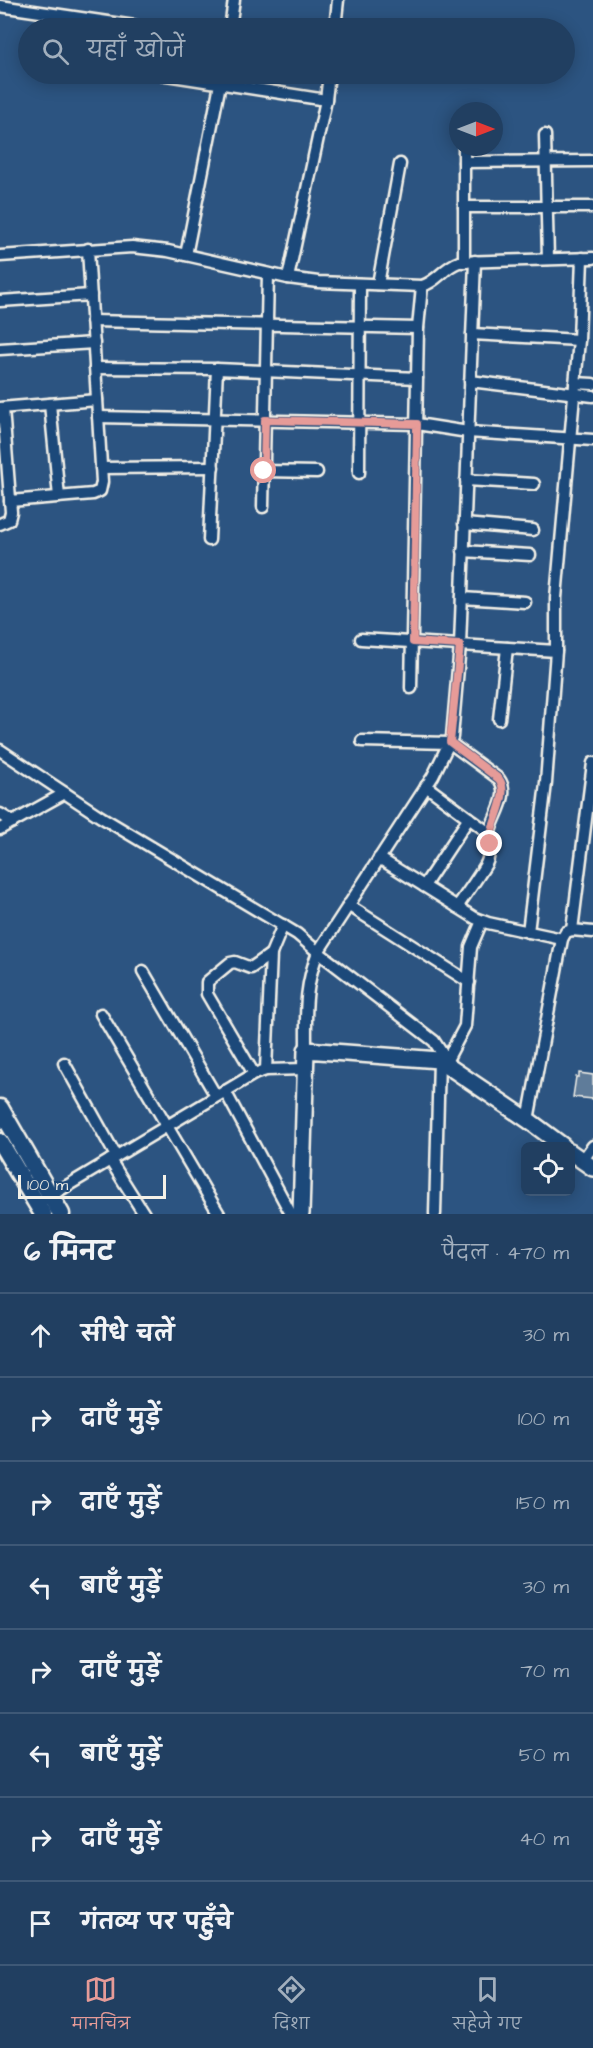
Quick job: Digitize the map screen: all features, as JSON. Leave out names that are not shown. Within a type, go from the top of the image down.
[{"type":"main road","points":[[301,1214],[306,1050],[446,1062],[558,1142]]},
{"type":"main road","points":[[0,1108],[44,1205]]},
{"type":"main road","points":[[0,1142],[44,1205],[62,1214]]},
{"type":"street","points":[[231,18],[234,0]]},
{"type":"street","points":[[336,18],[338,0]]},
{"type":"street","points":[[7,4],[89,18]]},
{"type":"street","points":[[186,255],[220,84]]},
{"type":"street","points":[[246,84],[326,100]]},
{"type":"street","points":[[288,278],[328,84]]},
{"type":"street","points":[[545,135],[548,259]]},
{"type":"street","points":[[306,1050],[306,990],[318,952],[426,786],[450,742],[460,645],[472,334],[464,207],[464,156]]},
{"type":"street","points":[[464,162],[593,161]]},
{"type":"street","points":[[378,284],[400,164]]},
{"type":"street","points":[[464,207],[593,207]]},
{"type":"street","points":[[0,256],[132,247],[186,255],[288,278],[422,286],[430,284],[451,265],[469,262],[587,258],[556,598],[556,651],[546,783],[528,932]]},
{"type":"street","points":[[10,501],[93,494],[100,490],[101,468],[88,249]]},
{"type":"street","points":[[263,507],[268,274]]},
{"type":"street","points":[[359,473],[360,284]]},
{"type":"street","points":[[411,688],[418,328],[422,286]]},
{"type":"street","points":[[0,301],[91,295]]},
{"type":"street","points":[[92,321],[418,328]]},
{"type":"street","points":[[472,334],[579,340]]},
{"type":"street","points":[[0,349],[94,343]]},
{"type":"street","points":[[95,368],[217,369],[417,378]]},
{"type":"street","points":[[210,540],[217,369]]},
{"type":"street","points":[[470,381],[575,388],[593,384]]},
{"type":"street","points":[[575,388],[593,396]]},
{"type":"street","points":[[0,524],[9,520],[10,501],[1,408],[97,400]]},
{"type":"street","points":[[51,404],[59,497]]},
{"type":"street","points":[[98,417],[417,424],[468,432],[593,440]]},
{"type":"street","points":[[101,468],[213,466]]},
{"type":"street","points":[[264,471],[317,472]]},
{"type":"street","points":[[466,480],[534,484]]},
{"type":"street","points":[[464,524],[533,530]]},
{"type":"street","points":[[463,551],[530,555]]},
{"type":"street","points":[[462,598],[525,602]]},
{"type":"street","points":[[361,639],[556,651]]},
{"type":"street","points":[[499,719],[507,648]]},
{"type":"street","points":[[362,741],[450,742],[499,779],[503,785],[504,794],[489,833],[490,853],[487,862],[457,907]]},
{"type":"street","points":[[0,750],[111,823],[297,934],[434,1041],[446,1062]]},
{"type":"street","points":[[572,930],[593,763]]},
{"type":"street","points":[[426,786],[489,833]]},
{"type":"street","points":[[0,829],[65,793]]},
{"type":"street","points":[[0,814],[13,822]]},
{"type":"street","points":[[424,886],[469,818]]},
{"type":"street","points":[[379,858],[482,921],[562,939]]},
{"type":"street","points":[[348,905],[469,982]]},
{"type":"street","points":[[435,1214],[446,1062],[465,1026],[471,948],[482,921]]},
{"type":"street","points":[[266,1070],[271,954],[283,925]]},
{"type":"street","points":[[528,1120],[562,939],[566,932],[572,930],[593,932]]},
{"type":"street","points":[[254,1074],[207,994],[206,987],[207,982],[230,963],[235,962],[251,968],[271,954]]},
{"type":"street","points":[[142,971],[220,1093],[291,1214]]},
{"type":"street","points":[[101,1014],[219,1214]]},
{"type":"street","points":[[64,1063],[144,1214]]},
{"type":"street","points":[[44,1205],[113,1158],[254,1074],[266,1070],[305,1069]]},
{"type":"street","points":[[582,1160],[593,1146]]},
{"type":"building","points":[[579,1073],[593,1075],[593,1099],[573,1097],[576,1077],[579,1077]]},
{"type":"route","points":[[264,471],[265,420],[417,424],[413,642],[460,645],[450,742],[499,779],[503,785],[504,794],[489,833],[490,844]]}]
